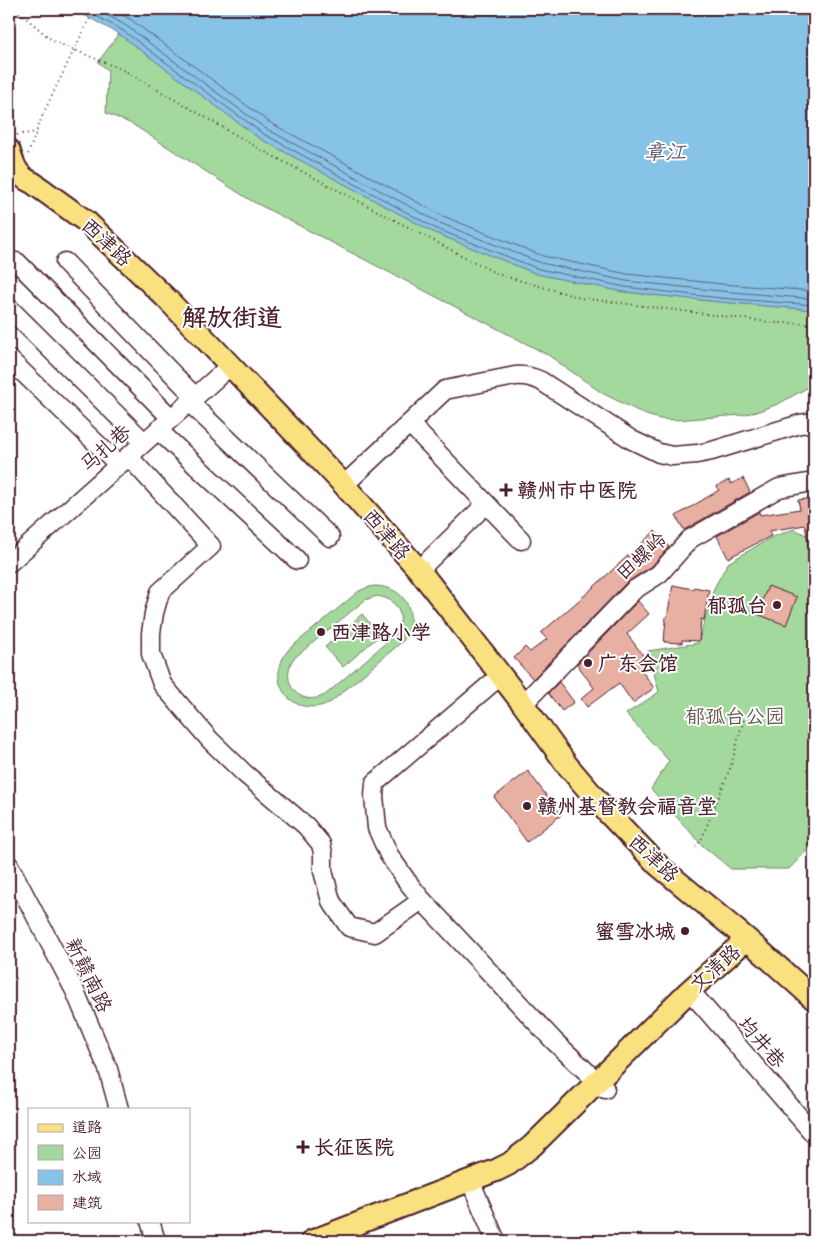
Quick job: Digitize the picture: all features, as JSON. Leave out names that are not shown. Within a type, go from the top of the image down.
[{"type":"main road","name":"西津路","points":[[14,152],[18,172],[24,179],[33,183],[88,222],[167,298],[344,485],[419,570],[567,764],[607,812],[659,866],[747,939],[814,999]]},
{"type":"main road","name":"文清路","points":[[344,1241],[472,1186],[509,1164],[602,1085],[697,1000],[747,939]]},
{"type":"main road","name":"文清路","points":[[602,1085],[689,990],[747,939]]},
{"type":"main road","name":"文清路","points":[[312,1241],[472,1186]]},
{"type":"street","points":[[16,262],[165,424],[297,560]]},
{"type":"street","points":[[65,262],[192,399],[330,537]]},
{"type":"street","points":[[9,308],[144,442]]},
{"type":"street","points":[[9,359],[123,461],[211,546],[160,592],[151,633],[151,654],[162,684],[210,740],[244,773],[306,826],[321,844],[323,871],[331,901],[350,928],[375,932],[422,900]]},
{"type":"street","name":"马扎巷","points":[[9,563],[231,365]]},
{"type":"street","points":[[344,485],[446,390],[515,376],[532,377],[541,381],[632,440],[659,453],[672,456],[712,451],[800,424],[814,422]]},
{"type":"street","points":[[410,424],[521,540]]},
{"type":"street","name":"田螺岭","points":[[523,704],[634,590],[659,574],[690,539],[779,488],[807,483],[814,484]]},
{"type":"street","points":[[419,570],[486,504]]},
{"type":"street","points":[[500,676],[375,783],[374,796],[377,828],[389,855],[422,900],[554,1041],[602,1085]]},
{"type":"street","name":"新赣南路","points":[[9,865],[75,991],[108,1069],[119,1108]]},
{"type":"street","name":"均井巷","points":[[697,1000],[814,1134]]},
{"type":"street","points":[[472,1186],[496,1241]]},
{"type":"street","points":[[150,1222],[156,1241]]},
{"type":"path","points":[[15,9],[53,41],[125,70],[269,154],[497,274],[581,298],[776,322],[814,323]]},
{"type":"path","points":[[14,152],[37,132],[43,114],[86,25],[96,9]]},
{"type":"path","points":[[9,116],[14,152]]},
{"type":"path","points":[[14,152],[37,132]]},
{"type":"path","points":[[696,847],[702,838],[730,770],[744,718]]},
{"type":"green space","points":[[119,34],[259,138],[435,233],[537,274],[624,292],[814,310],[814,384],[778,404],[759,411],[742,415],[675,420],[660,419],[646,415],[602,393],[548,355],[250,200],[132,124],[106,113],[108,70],[98,62]]},
{"type":"green space","name":"郁孤台公园","points":[[794,529],[814,539],[814,843],[789,869],[731,869],[703,846],[651,789],[669,761],[626,714],[659,692],[648,651],[698,643],[714,588],[728,563],[772,537]]},
{"type":"green space","points":[[374,586],[385,587],[402,596],[407,603],[410,621],[403,641],[331,702],[317,706],[305,706],[294,702],[286,695],[280,685],[281,661],[289,649],[359,591]],"holes":[[[377,596],[384,598],[398,609],[400,621],[396,634],[325,695],[307,698],[300,696],[294,691],[289,677],[289,668],[293,659],[365,600]]]},
{"type":"green space","points":[[362,614],[380,635],[343,667],[325,647]]},
{"type":"water","name":"章江","points":[[73,9],[814,9],[814,310],[624,292],[537,274],[435,233],[259,138],[119,34]]},
{"type":"building","points":[[743,478],[750,492],[684,530],[676,516],[719,490],[717,486],[729,480],[731,484]]},
{"type":"building","points":[[814,498],[814,549],[809,549],[805,525],[769,531],[771,536],[728,558],[717,536],[759,512],[760,515],[800,509],[798,500]]},
{"type":"building","points":[[655,531],[669,547],[652,566],[626,583],[533,679],[514,658],[525,647],[530,652],[547,639],[541,633]]},
{"type":"building","points":[[673,585],[709,590],[704,620],[701,619],[699,641],[682,640],[682,643],[664,642],[666,617]]},
{"type":"building","name":"郁孤台","points":[[768,586],[797,597],[786,625],[757,614]]},
{"type":"building","name":"广东会馆","points":[[638,601],[649,614],[627,634],[648,662],[640,668],[654,688],[633,703],[619,683],[587,707],[581,699],[594,688],[577,664]]},
{"type":"building","name":"广东会馆","points":[[559,682],[574,702],[562,711],[548,693]]},
{"type":"building","name":"赣州基督教会福音堂","points":[[528,771],[561,815],[527,842],[494,797]]},
{"type":"place","name":"赣州市中医院","points":[[506,490]]},
{"type":"place","name":"郁孤台","points":[[777,605]]},
{"type":"place","name":"西津路小学","points":[[321,632]]},
{"type":"place","name":"广东会馆","points":[[588,663]]},
{"type":"place","name":"赣州基督教会福音堂","points":[[527,806]]},
{"type":"place","name":"蜜雪冰城","points":[[685,931]]},
{"type":"place","name":"长征医院","points":[[303,1147]]},
{"type":"district","name":"解放街道","points":[[232,317]]}]
